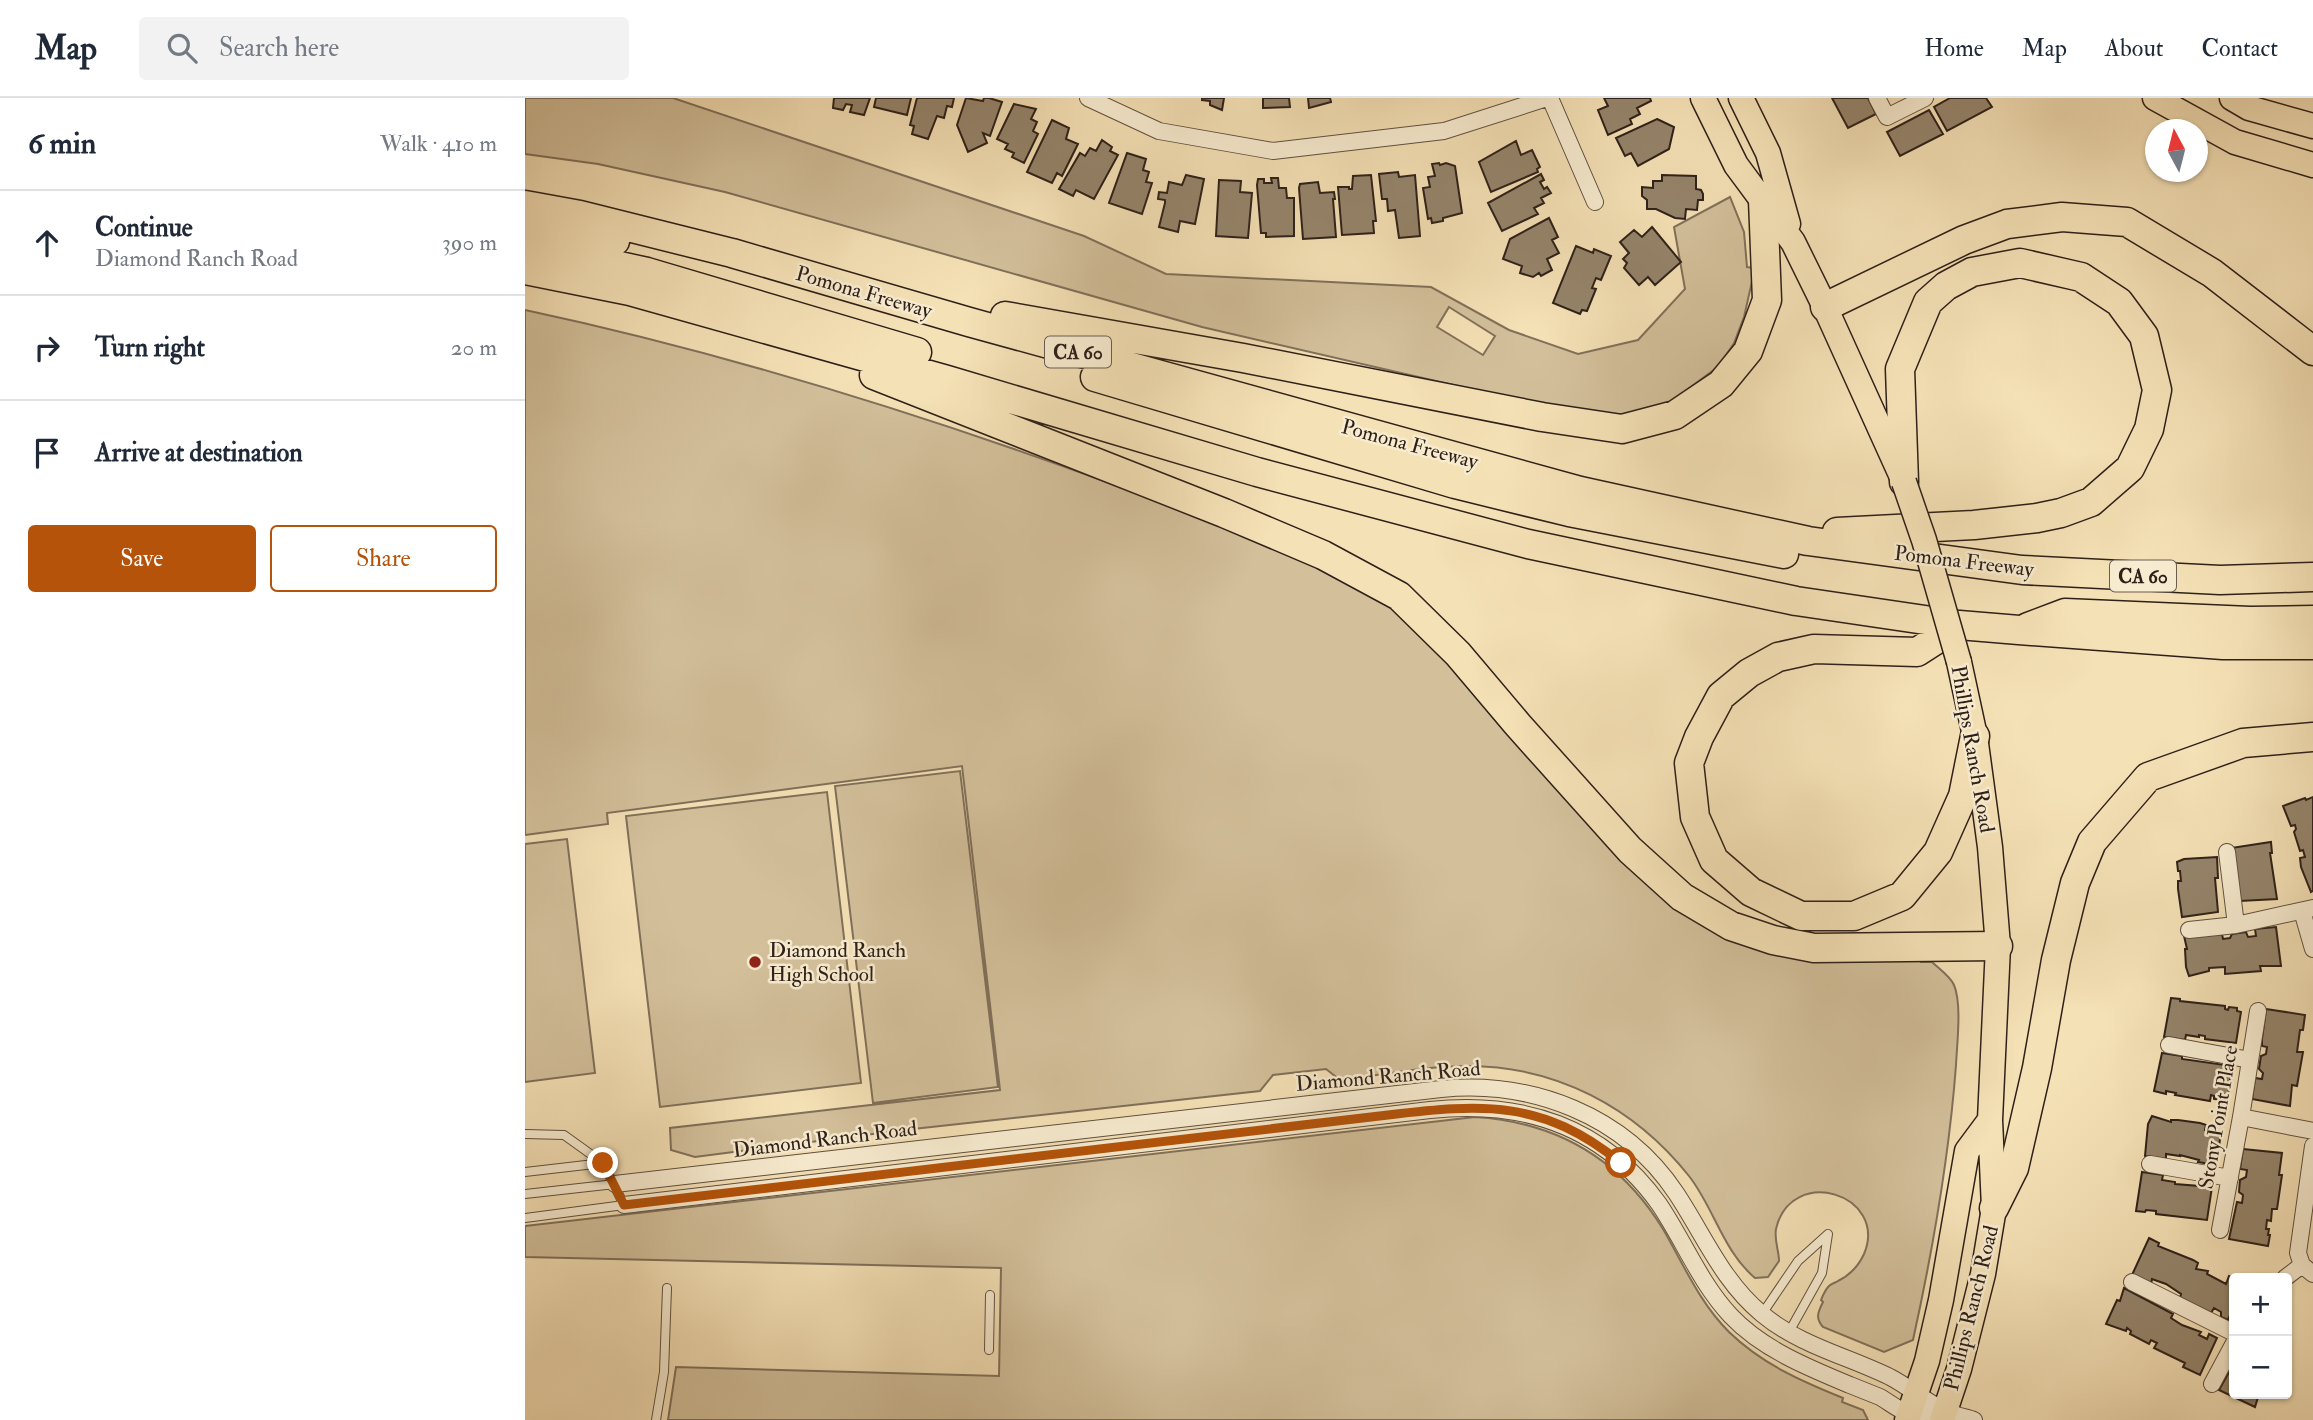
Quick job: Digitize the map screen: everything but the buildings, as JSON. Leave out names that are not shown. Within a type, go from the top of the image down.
[{"type":"highway","points":[[854,289],[1230,356],[1542,417],[1622,429],[1675,415],[1721,384],[1748,351],[1767,300],[1763,200]]},
{"type":"highway","name":"Pomona Freeway","points":[[525,205],[580,215],[720,250],[1580,491],[1808,541],[2022,570],[2220,580],[2313,578]]},
{"type":"highway","points":[[1825,307],[1964,240],[2007,224],[2062,217],[2127,222],[2212,273],[2313,351]]},
{"type":"highway","points":[[525,225],[633,244],[1455,484],[1569,512],[1836,564],[1908,573],[1973,563]]},
{"type":"highway","points":[[525,245],[647,272],[1046,390],[1086,421]]},
{"type":"highway","points":[[1780,535],[1974,525],[2038,518],[2091,502],[2130,468],[2148,429],[2157,390],[2144,336],[2119,302],[2081,277],[2019,263],[1972,272],[1946,286],[1928,302],[1900,369],[1904,482]]},
{"type":"highway","points":[[525,270],[630,291],[1257,472],[1528,544],[1796,601],[1959,625],[2223,645],[2313,645]]},
{"type":"highway","points":[[738,321],[1224,513],[1323,555],[1399,596],[1458,654],[1630,850],[1682,897],[1731,926],[1773,940],[1814,948],[1998,946]]},
{"type":"highway","points":[[2019,630],[2065,613],[2250,621],[2313,620]]},
{"type":"highway","points":[[1959,625],[1917,652],[1814,649],[1778,657],[1749,673],[1721,696],[1699,737],[1689,763],[1695,817],[1714,860],[1751,892],[1801,916],[1854,916],[1902,895],[1938,852],[1963,796],[1975,736]]},
{"type":"highway","points":[[1994,1209],[2014,1168],[2074,883],[2092,842],[2148,777],[2243,743],[2313,737]]},
{"type":"main road","name":"Phillips Ranch Road","points":[[1703,98],[1736,165],[1793,242],[1904,482],[1924,540],[1975,736],[1990,847],[1998,946],[1990,1120],[1994,1209],[1983,1274],[1959,1369],[1943,1415]]},
{"type":"main road","name":"Phillips Ranch Road","points":[[1741,98],[1767,153],[1793,242]]},
{"type":"main road","points":[[2155,98],[2235,142],[2313,165]]},
{"type":"main road","points":[[2232,98],[2249,108],[2313,127]]},
{"type":"main road","name":"Phillips Ranch Road","points":[[1911,1409],[1927,1361],[1941,1300],[1967,1151],[1990,1120]]},
{"type":"street","points":[[1088,98],[1159,131],[1273,151],[1444,131],[1548,98],[1595,202]]},
{"type":"street","points":[[1877,98],[1887,117],[1925,98]]},
{"type":"street","points":[[2227,852],[2235,925]]},
{"type":"street","points":[[2189,930],[2235,925],[2308,909],[2313,948]]},
{"type":"street","name":"Stony Point Place","points":[[2220,1230],[2258,1011]]},
{"type":"street","points":[[2169,1045],[2250,1060]]},
{"type":"street","name":"Diamond Ranch Road","points":[[615,1184],[1441,1088],[1498,1088],[1525,1092],[1564,1104],[1608,1127],[1635,1146],[1676,1193],[1725,1274],[1762,1314],[1817,1347],[1888,1376],[1911,1409]]},
{"type":"street","name":"Diamond Ranch Road","points":[[624,1205],[1408,1112],[1460,1107],[1507,1110],[1568,1128],[1601,1147],[1630,1170],[1659,1205],[1711,1292],[1731,1317],[1748,1332],[1807,1367],[1880,1397],[1911,1409],[1975,1420]]},
{"type":"street","points":[[2241,1117],[2313,1131]]},
{"type":"street","points":[[2308,1269],[2298,1253],[2313,1146]]},
{"type":"street","points":[[2150,1164],[2229,1178]]},
{"type":"street","points":[[2132,1282],[2229,1331]]},
{"type":"street","points":[[2213,1384],[2229,1353]]},
{"type":"lane","points":[[525,1134],[564,1135],[603,1163],[624,1205],[525,1218]]},
{"type":"lane","points":[[525,1172],[603,1163]]},
{"type":"lane","points":[[525,1194],[615,1184]]},
{"type":"lane","points":[[1762,1314],[1798,1261],[1828,1234],[1822,1273],[1789,1332]]},
{"type":"lane","points":[[656,1420],[664,1372],[667,1288]]},
{"type":"lane","points":[[989,1350],[991,1295]]},
{"type":"shaded area","points":[[525,98],[673,98],[1084,236],[1166,274],[1431,287],[1509,330],[1578,354],[1638,340],[1685,289],[1674,227],[1730,197],[1744,232],[1747,267],[1755,268],[1744,317],[1734,343],[1719,366],[1672,401],[1645,413],[1599,415],[1475,390],[1202,327],[725,192],[598,164],[525,154]],"holes":[[[1449,307],[1495,336],[1483,355],[1437,327]]]},
{"type":"shaded area","points":[[525,310],[745,364],[890,408],[1201,516],[1297,554],[1366,589],[1412,621],[1702,922],[1921,955],[1921,962],[1932,962],[1954,985],[1958,1002],[1958,1035],[1945,1169],[1913,1340],[1884,1352],[1823,1327],[1819,1321],[1823,1302],[1821,1300],[1827,1289],[1850,1273],[1864,1254],[1868,1233],[1863,1216],[1851,1203],[1835,1195],[1817,1193],[1800,1197],[1785,1209],[1776,1229],[1779,1261],[1768,1277],[1755,1278],[1735,1255],[1689,1176],[1644,1130],[1591,1095],[1532,1073],[1501,1068],[1436,1067],[1340,1080],[1326,1069],[1273,1075],[1260,1091],[904,1130],[695,1157],[671,1150],[670,1128],[1000,1090],[962,766],[607,813],[608,824],[525,835]]},
{"type":"shaded area","points":[[960,771],[998,1087],[873,1103],[835,786]]},
{"type":"shaded area","points":[[827,792],[861,1083],[660,1107],[626,816]]},
{"type":"shaded area","points":[[567,839],[595,1073],[525,1082],[525,844]]},
{"type":"shaded area","points":[[1475,1117],[1505,1120],[1559,1136],[1606,1164],[1646,1204],[1700,1296],[1729,1332],[1768,1362],[1843,1398],[1842,1402],[1863,1410],[1868,1420],[668,1420],[676,1367],[999,1376],[1001,1268],[525,1257],[525,1226]]},
{"type":"place","name":"Diamond Ranch High School","points":[[755,962]]},
{"type":"route","points":[[603,1163],[624,1205],[1388,1115],[1484,1107],[1531,1115],[1556,1123],[1601,1147],[1621,1163]]}]
